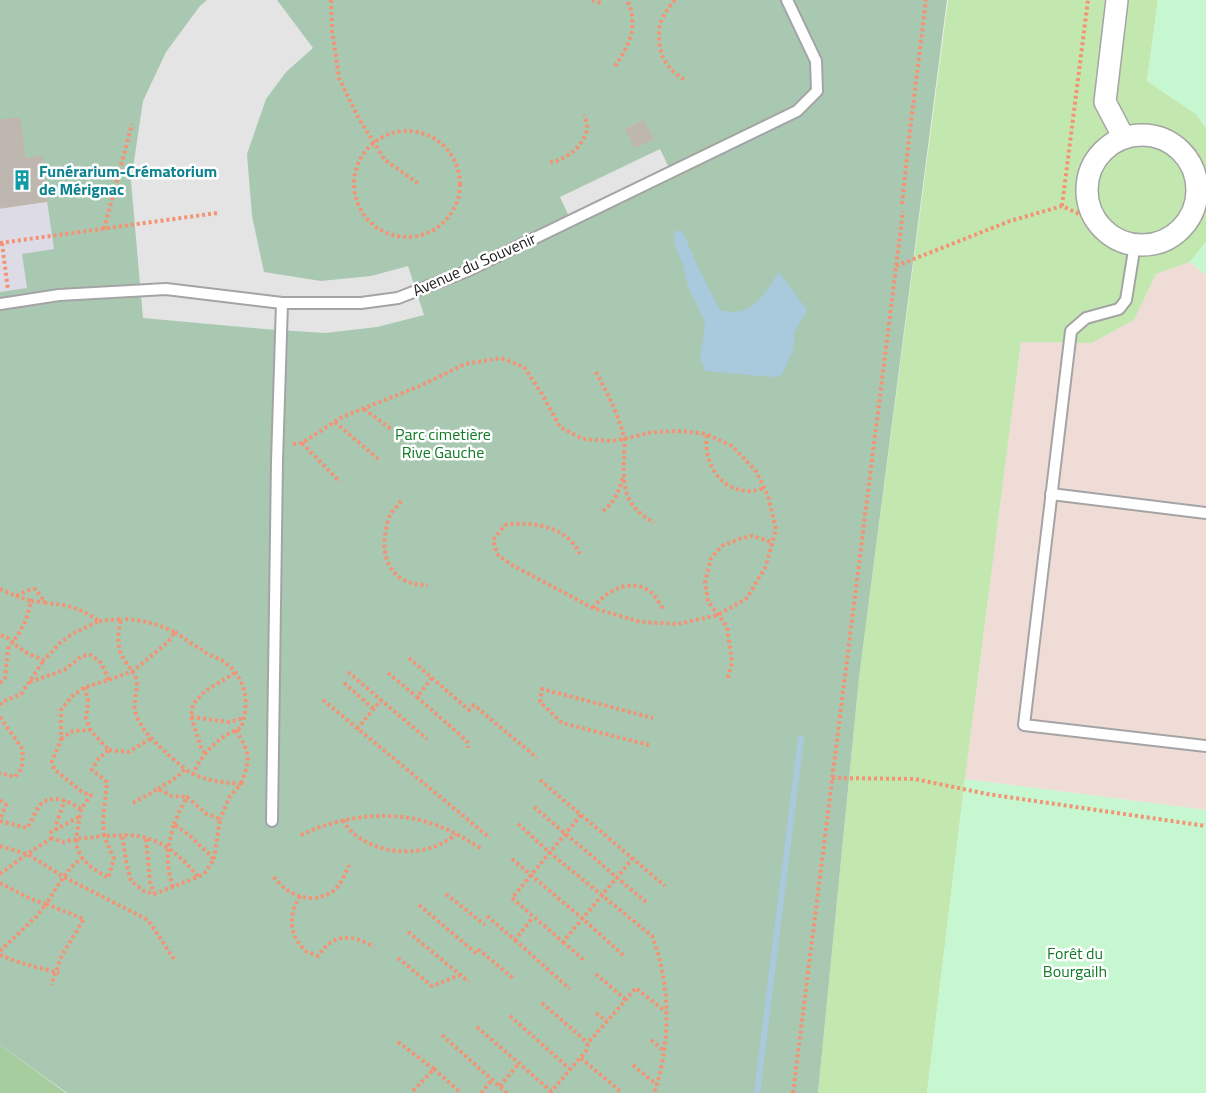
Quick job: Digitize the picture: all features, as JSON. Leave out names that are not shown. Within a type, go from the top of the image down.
[{"type":"street","points":[[1117,0],[1105,102],[1124,138]]},
{"type":"street","points":[[1143,135],[1162,138],[1179,148],[1195,172],[1198,191],[1194,211],[1184,228],[1166,240],[1148,246],[1127,244],[1110,236],[1096,222],[1088,204],[1087,184],[1092,166],[1099,155],[1114,142],[1124,138],[1143,135]]},
{"type":"lane","name":"Avenue du Souvenir","points":[[5,303],[59,295],[166,289],[282,303],[361,303],[398,298],[467,271],[797,111],[817,91],[816,61],[787,0]]},
{"type":"lane","points":[[1135,244],[1126,300],[1119,309],[1086,318],[1071,331],[1023,725],[1206,746]]},
{"type":"lane","points":[[272,821],[277,446],[282,303]]},
{"type":"lane","points":[[1051,494],[1206,513]]},
{"type":"path","points":[[331,0],[332,30],[339,78],[359,119],[385,159],[419,184]]},
{"type":"path","points":[[592,0],[601,3]]},
{"type":"path","points":[[615,66],[633,29],[632,12],[627,0]]},
{"type":"path","points":[[675,0],[668,8],[660,26],[660,44],[664,59],[685,80]]},
{"type":"path","points":[[902,204],[926,0]]},
{"type":"path","points":[[1062,206],[1088,0]]},
{"type":"path","points":[[550,162],[555,162],[575,150],[583,140],[588,126],[584,115]]},
{"type":"path","points":[[104,229],[132,124]]},
{"type":"path","points":[[402,130],[418,131],[433,136],[450,151],[460,172],[460,194],[452,215],[435,230],[416,237],[396,237],[377,229],[363,215],[355,196],[354,176],[361,157],[374,142],[387,134],[402,130]]},
{"type":"path","points":[[896,266],[1010,221],[1062,206],[1096,222]]},
{"type":"path","points":[[793,1093],[903,211]]},
{"type":"path","points":[[5,303],[1,243],[217,213]]},
{"type":"path","points":[[277,446],[302,443],[342,417],[420,386],[465,364],[501,358],[524,368],[542,394],[560,427],[583,439],[611,441],[653,432],[682,431],[707,435],[732,446],[756,471],[768,496],[776,529],[766,566],[747,598],[718,615],[678,624],[642,622],[593,608],[510,564],[497,554],[493,540],[505,525],[522,523],[549,527],[563,534],[575,545],[580,554]]},
{"type":"path","points":[[596,372],[616,410],[624,439],[623,477],[626,492],[631,503],[641,515],[654,523]]},
{"type":"path","points":[[363,408],[391,429]]},
{"type":"path","points":[[335,422],[378,459]]},
{"type":"path","points":[[707,435],[707,456],[717,476],[726,484],[737,489],[764,488]]},
{"type":"path","points":[[302,443],[340,482]]},
{"type":"path","points":[[603,511],[618,494],[623,477]]},
{"type":"path","points":[[401,501],[391,514],[386,530],[385,558],[392,570],[403,580],[418,585],[428,585]]},
{"type":"path","points":[[728,678],[732,662],[727,627],[708,601],[705,582],[711,558],[722,546],[739,538],[752,536],[772,543]]},
{"type":"path","points":[[593,608],[601,598],[618,587],[634,587],[646,589],[663,609]]},
{"type":"path","points":[[0,589],[32,601],[79,608],[99,621]]},
{"type":"path","points":[[16,596],[35,589],[46,603]]},
{"type":"path","points":[[0,683],[5,678],[8,649],[26,620],[32,601]]},
{"type":"path","points":[[121,619],[118,643],[122,657],[134,671],[138,684],[135,712],[142,727],[185,769],[198,777],[241,783]]},
{"type":"path","points":[[0,705],[21,694],[44,660],[61,642],[74,633],[99,621],[132,619],[153,623],[175,632],[223,662],[235,673],[246,694],[246,712],[241,728],[223,736],[211,747],[198,763],[193,774]]},
{"type":"path","points":[[109,750],[98,759],[92,770],[107,782],[103,820],[104,836],[114,859],[108,879],[82,858],[77,847],[76,839],[81,809],[91,795],[82,792],[54,769],[52,762],[61,739],[61,710],[71,697],[85,687],[134,671],[168,642],[175,632]]},
{"type":"path","points":[[0,635],[14,642],[20,649],[44,660]]},
{"type":"path","points":[[30,682],[64,670],[82,656],[91,655],[101,663],[109,680]]},
{"type":"path","points":[[408,658],[470,710],[474,705],[537,758]]},
{"type":"path","points":[[348,672],[427,739]]},
{"type":"path","points":[[205,754],[191,717],[193,704],[205,691],[235,673]]},
{"type":"path","points":[[388,673],[467,741],[468,748]]},
{"type":"path","points":[[417,697],[432,678]]},
{"type":"path","points":[[344,683],[374,709]]},
{"type":"path","points":[[85,687],[88,701],[86,718],[90,730],[109,750],[128,752],[152,738]]},
{"type":"path","points":[[649,745],[562,723],[540,702],[542,689],[653,718]]},
{"type":"path","points":[[323,700],[490,838]]},
{"type":"path","points":[[357,729],[381,700]]},
{"type":"path","points":[[0,717],[23,750],[22,768],[15,777],[0,773]]},
{"type":"path","points":[[191,717],[229,722],[244,718]]},
{"type":"path","points":[[61,739],[74,731],[90,730]]},
{"type":"path","points":[[122,835],[131,881],[144,891],[154,894],[204,874],[214,860],[220,819],[230,796],[241,783],[248,763],[247,748],[236,730]]},
{"type":"path","points":[[133,803],[177,777],[185,769]]},
{"type":"path","points":[[832,778],[915,779],[987,794],[1206,826]]},
{"type":"path","points":[[540,780],[665,885]]},
{"type":"path","points":[[158,789],[172,796],[187,797],[207,814],[220,819]]},
{"type":"path","points":[[174,887],[168,870],[168,847],[174,824],[187,797]]},
{"type":"path","points":[[0,800],[6,805],[0,820],[27,828],[39,806],[46,801],[56,799],[69,801],[81,809]]},
{"type":"path","points":[[56,830],[65,801]]},
{"type":"path","points":[[534,807],[646,903]]},
{"type":"path","points":[[581,815],[512,898],[585,961]]},
{"type":"path","points":[[301,835],[318,827],[343,820],[393,816],[417,819],[440,826],[482,849]]},
{"type":"path","points":[[52,838],[51,832],[79,817]]},
{"type":"path","points":[[343,820],[352,832],[366,841],[384,849],[401,852],[436,847],[456,834]]},
{"type":"path","points":[[174,824],[214,860]]},
{"type":"path","points":[[518,824],[652,936],[660,956],[666,999],[664,1052],[654,1093]]},
{"type":"path","points":[[52,838],[63,842],[122,835],[146,839],[168,847],[198,877]]},
{"type":"path","points":[[0,874],[52,838]]},
{"type":"path","points":[[146,839],[150,882],[154,894]]},
{"type":"path","points":[[0,846],[27,854],[64,877],[148,920],[174,959]]},
{"type":"path","points":[[57,973],[0,953],[38,916],[64,877],[82,858]]},
{"type":"path","points":[[562,942],[633,858]]},
{"type":"path","points":[[512,859],[624,956]]},
{"type":"path","points":[[274,877],[290,892],[309,898],[321,897],[332,892],[346,873],[348,865]]},
{"type":"path","points":[[0,883],[31,899],[84,919],[62,955],[51,985]]},
{"type":"path","points":[[446,894],[485,925]]},
{"type":"path","points":[[300,896],[291,915],[291,927],[303,949],[318,956],[324,946],[333,940],[346,938],[358,939],[374,947]]},
{"type":"path","points":[[418,905],[513,978]]},
{"type":"path","points":[[487,916],[570,989]]},
{"type":"path","points":[[515,940],[533,917]]},
{"type":"path","points":[[408,932],[469,981]]},
{"type":"path","points":[[398,958],[432,986],[461,975]]},
{"type":"path","points":[[597,974],[626,1000]]},
{"type":"path","points":[[477,1027],[550,1092],[586,1051],[588,1043],[636,988],[666,1013]]},
{"type":"path","points":[[542,1003],[588,1043]]},
{"type":"path","points":[[596,1013],[607,1021]]},
{"type":"path","points":[[510,1016],[570,1070]]},
{"type":"path","points":[[442,1035],[507,1093]]},
{"type":"path","points":[[651,1040],[664,1052]]},
{"type":"path","points":[[398,1042],[461,1093]]},
{"type":"path","points":[[580,1058],[622,1093]]},
{"type":"path","points":[[500,1086],[519,1063]]},
{"type":"path","points":[[633,1065],[657,1085]]},
{"type":"path","points":[[415,1093],[414,1090],[434,1069]]},
{"type":"path","points":[[481,1093],[492,1080]]},
{"type":"path","points":[[611,1093],[616,1088]]},
{"type":"shaded area","points":[[207,0],[277,0],[313,48],[286,72],[266,99],[247,154],[252,216],[264,272],[321,281],[371,276],[408,266],[424,315],[377,327],[325,333],[143,318],[131,181],[143,101],[166,52]]},
{"type":"shaded area","points":[[660,149],[674,178],[573,225],[560,197]]},
{"type":"shaded area","points":[[47,201],[54,249],[22,254],[27,288],[0,292],[0,208]]},
{"type":"shaded area","points":[[1190,262],[1206,275],[1206,810],[965,779],[1021,342],[1092,343],[1134,320],[1156,274]]},
{"type":"green space","name":"Parc cimetière Rive Gauche","points":[[0,0],[947,0],[859,678],[818,1093],[67,1093],[0,1045]]},
{"type":"green space","points":[[948,0],[1158,0],[1147,81],[1196,114],[1206,128],[1206,242],[1190,262],[1156,274],[1134,320],[1092,343],[1021,342],[927,1093],[818,1093],[859,678]]},
{"type":"green space","points":[[1158,0],[1206,0],[1206,128],[1196,114],[1147,81]]},
{"type":"green space","points":[[1206,242],[1206,275],[1190,262]]},
{"type":"green space","name":"Forêt du Bourgailh","points":[[965,779],[1206,810],[1206,1093],[927,1093]]},
{"type":"green space","points":[[0,1045],[66,1093],[0,1093]]},
{"type":"water","points":[[676,231],[681,231],[685,237],[720,310],[731,312],[749,308],[762,297],[779,272],[807,310],[794,333],[794,348],[782,375],[774,377],[705,371],[700,357],[705,328],[704,320],[688,286],[675,246]]},
{"type":"building","name":"Funérarium-Crématorium de Mérignac","points":[[20,118],[25,159],[42,156],[47,201],[0,208],[0,120]]},
{"type":"building","points":[[644,121],[653,139],[635,147],[626,129]]},
{"type":"waterway","points":[[757,1093],[801,738]]},
{"type":"place","name":"Funérarium-Crématorium de Mérignac","points":[[22,180]]}]
